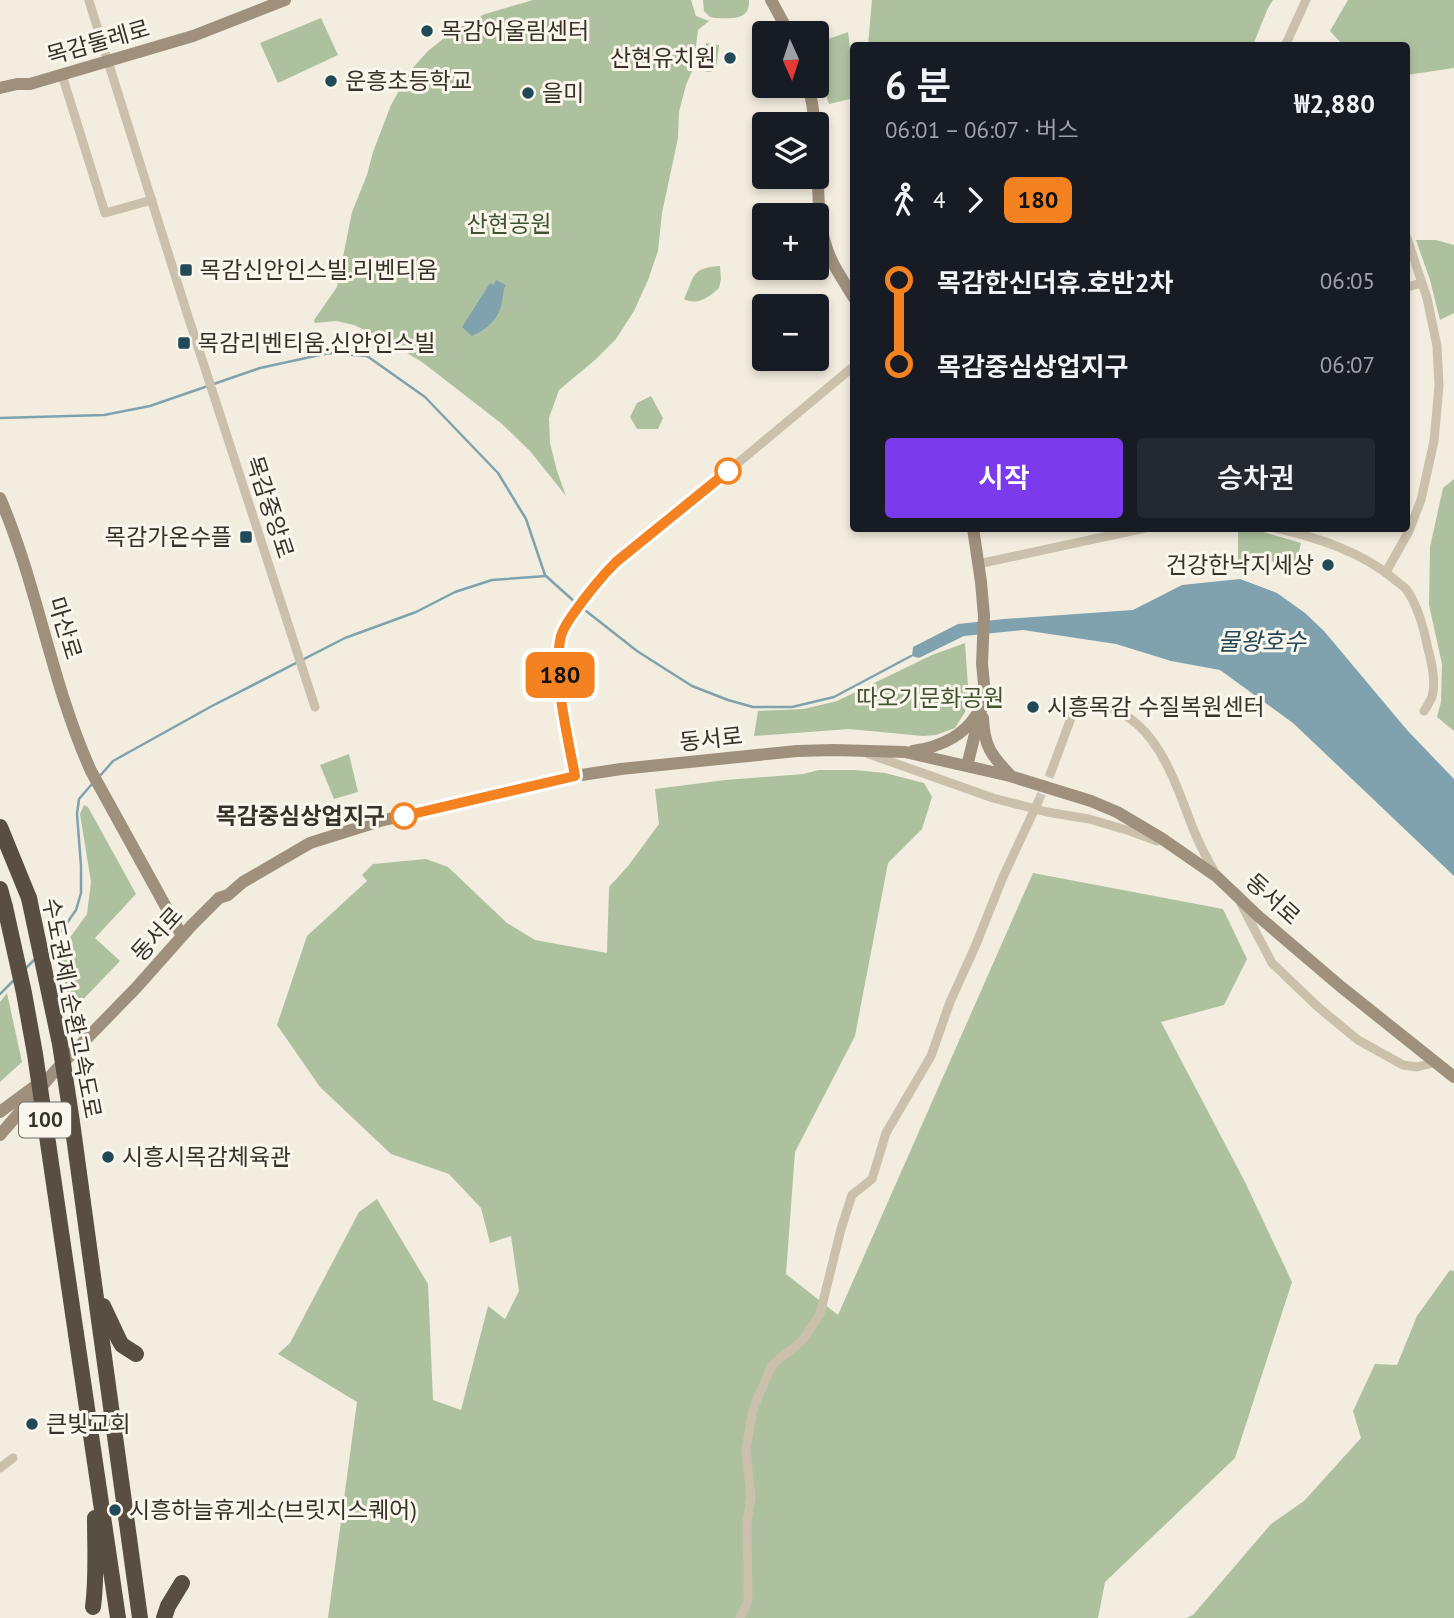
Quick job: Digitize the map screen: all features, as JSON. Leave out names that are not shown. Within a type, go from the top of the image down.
[{"type":"highway","name":"수도권제1순환고속도로","points":[[0,827],[29,898],[60,1044],[141,1618]]},
{"type":"highway","name":"수도권제1순환고속도로","points":[[0,889],[24,993],[37,1068],[118,1618]]},
{"type":"highway","points":[[91,1261],[102,1303],[116,1334],[122,1345],[136,1354]]},
{"type":"highway","points":[[93,1607],[96,1590],[96,1474]]},
{"type":"highway","points":[[164,1618],[182,1583]]},
{"type":"main road","name":"목감둘레로","points":[[0,89],[17,84],[30,84],[193,36],[285,0]]},
{"type":"main road","points":[[771,0],[782,21]]},
{"type":"main road","points":[[818,189],[822,233],[832,263],[850,292]]},
{"type":"main road","name":"마산로","points":[[0,498],[13,529],[81,749],[182,936]]},
{"type":"main road","points":[[974,532],[984,616],[982,664],[985,741],[989,751],[1010,776]]},
{"type":"main road","points":[[905,752],[944,744],[956,736],[967,728],[976,716],[985,694]]},
{"type":"main road","points":[[967,766],[985,694]]},
{"type":"main road","name":"동서로","points":[[0,1135],[55,1071],[219,898],[310,843],[380,821],[575,776],[797,751],[905,752],[1010,776],[1091,800],[1117,812],[1216,876],[1340,986],[1454,1077]]},
{"type":"main road","points":[[0,1112],[55,1071]]},
{"type":"street","points":[[1287,42],[1306,0]]},
{"type":"street","points":[[62,75],[105,214],[152,200],[89,1]]},
{"type":"street","name":"목감중앙로","points":[[152,200],[313,702]]},
{"type":"street","points":[[1410,247],[1422,283],[1437,346],[1440,386],[1434,441],[1421,499],[1410,528]]},
{"type":"street","points":[[1410,286],[1422,283]]},
{"type":"street","points":[[575,776],[560,687],[558,657],[561,633],[582,600],[616,562],[850,369]]},
{"type":"street","points":[[978,564],[1126,532]]},
{"type":"street","points":[[1290,532],[1332,544],[1366,559],[1405,588],[1424,631],[1432,662],[1432,697],[1424,711]]},
{"type":"street","points":[[1386,572],[1408,532]]},
{"type":"street","points":[[1051,772],[1074,710],[1083,702],[1101,704],[1128,716],[1154,742],[1177,785],[1196,835],[1216,876]]},
{"type":"street","points":[[861,751],[993,797],[1089,819],[1174,847]]},
{"type":"street","points":[[740,1618],[748,1601],[747,1522],[751,1497],[746,1450],[753,1409],[772,1365],[803,1340],[820,1314],[852,1195],[872,1179],[886,1133],[931,1056],[950,1002],[1036,805]]},
{"type":"street","points":[[1236,893],[1272,964],[1318,1007],[1358,1040],[1403,1065],[1417,1067],[1437,1062]]},
{"type":"street","points":[[0,1468],[13,1458]]},
{"type":"green space","name":"산현공원","points":[[533,0],[691,0],[696,16],[709,21],[698,30],[693,69],[679,112],[678,138],[662,213],[658,251],[648,280],[634,311],[616,339],[559,390],[549,418],[550,443],[566,496],[530,451],[502,424],[422,362],[354,325],[336,321],[315,323],[314,320],[337,287],[352,212],[391,105],[410,71],[428,51],[454,30],[485,14]]},
{"type":"green space","points":[[703,0],[749,0],[743,15],[715,18],[704,11]]},
{"type":"green space","points":[[872,0],[1273,0],[1254,42],[868,42]]},
{"type":"green space","points":[[1348,0],[1454,0],[1454,68],[1410,75],[1410,42],[1340,42],[1330,31]]},
{"type":"green space","points":[[321,18],[338,55],[278,83],[260,43]]},
{"type":"green space","points":[[848,32],[850,99],[829,104],[830,38]]},
{"type":"green space","points":[[706,43],[719,45],[716,70],[709,72],[703,71]]},
{"type":"green space","points":[[1416,240],[1436,240],[1454,245],[1454,313],[1440,320],[1430,280]]},
{"type":"green space","points":[[720,266],[719,288],[699,301],[684,299],[695,274]]},
{"type":"green space","points":[[651,396],[663,418],[658,429],[637,429],[630,417],[637,403]]},
{"type":"green space","points":[[1454,479],[1454,731],[1437,717],[1441,702],[1442,664],[1429,605],[1430,547],[1443,488]]},
{"type":"green space","points":[[1238,532],[1263,532],[1301,543],[1295,568],[1267,561],[1238,561]]},
{"type":"green space","name":"따오기문화공원","points":[[965,643],[968,686],[965,712],[955,728],[936,735],[923,736],[849,729],[754,736],[758,711],[804,709],[837,701],[932,655]]},
{"type":"green space","points":[[349,754],[358,792],[334,799],[320,765]]},
{"type":"green space","points":[[819,770],[885,773],[924,783],[932,797],[922,829],[888,863],[855,1036],[795,1152],[786,1274],[838,1315],[1033,873],[1223,909],[1247,959],[1224,1005],[1161,1022],[1245,1182],[1292,1282],[1235,1458],[1105,1582],[1098,1618],[328,1618],[357,1402],[278,1354],[290,1343],[359,1212],[377,1199],[428,1284],[433,1400],[461,1410],[488,1306],[505,1319],[519,1291],[511,1236],[490,1243],[481,1208],[449,1174],[391,1154],[320,1087],[277,1025],[307,936],[367,881],[362,875],[373,864],[426,859],[448,867],[507,923],[535,940],[607,953],[609,887],[659,824],[655,789],[803,774]]},
{"type":"green space","points":[[84,805],[88,807],[136,894],[95,938],[120,961],[71,1012],[58,947],[69,939],[87,914],[91,882],[80,814]]},
{"type":"green space","points":[[7,993],[22,1062],[0,1082],[0,1002]]},
{"type":"green space","points":[[1450,1270],[1454,1271],[1454,1618],[1186,1618],[1193,1615],[1271,1524],[1304,1501],[1361,1438],[1353,1411],[1375,1364],[1397,1365],[1417,1316]]},
{"type":"water","points":[[496,280],[506,285],[498,314],[487,327],[472,336],[462,327],[490,283],[494,285]]},
{"type":"water","name":"물왕호수","points":[[1240,579],[1277,593],[1305,613],[1324,631],[1407,730],[1454,779],[1454,876],[1293,723],[1220,670],[1171,661],[1116,644],[1023,630],[964,636],[919,658],[912,656],[913,647],[958,624],[1133,610],[1182,585]]},
{"type":"waterway","points":[[0,418],[104,415],[150,406],[260,368],[329,353],[367,356],[425,397],[498,473],[526,519],[545,575]]},
{"type":"waterway","points":[[99,777],[113,761],[212,706],[345,638],[416,612],[455,592],[492,580],[546,576],[576,603]]},
{"type":"waterway","points":[[581,607],[637,651],[692,686],[753,707],[792,707],[834,697],[911,656]]},
{"type":"waterway","points":[[47,947],[76,910],[81,893],[77,814],[79,799],[92,784]]},
{"type":"waterway","points":[[25,969],[35,959]]},
{"type":"waterway","points":[[0,994],[15,979]]},
{"type":"tunnel","points":[[1038,802],[1051,772]]},
{"type":"bus line","name":"180","points":[[404,816],[575,776],[560,687],[558,657],[561,633],[582,600],[616,562],[728,471]]},
{"type":"place","name":"목감어울림센터","points":[[427,31]]},
{"type":"place","name":"산현유치원","points":[[730,58]]},
{"type":"place","name":"운흥초등학교","points":[[331,81]]},
{"type":"place","name":"을미","points":[[528,93]]},
{"type":"place","name":"목감신안인스빌.리벤티움","points":[[186,270]]},
{"type":"place","name":"목감리벤티움.신안인스빌","points":[[184,343]]},
{"type":"place","name":"목감가온수플","points":[[246,537]]},
{"type":"place","name":"건강한낙지세상","points":[[1328,565]]},
{"type":"place","name":"시흥목감 수질복원센터","points":[[1033,707]]},
{"type":"place","name":"목감중심상업지구","points":[[404,816]]},
{"type":"place","name":"시흥시목감체육관","points":[[108,1157]]},
{"type":"place","name":"큰빛교회","points":[[32,1424]]},
{"type":"place","name":"시흥하늘휴게소(브릿지스퀘어)","points":[[115,1510]]}]
